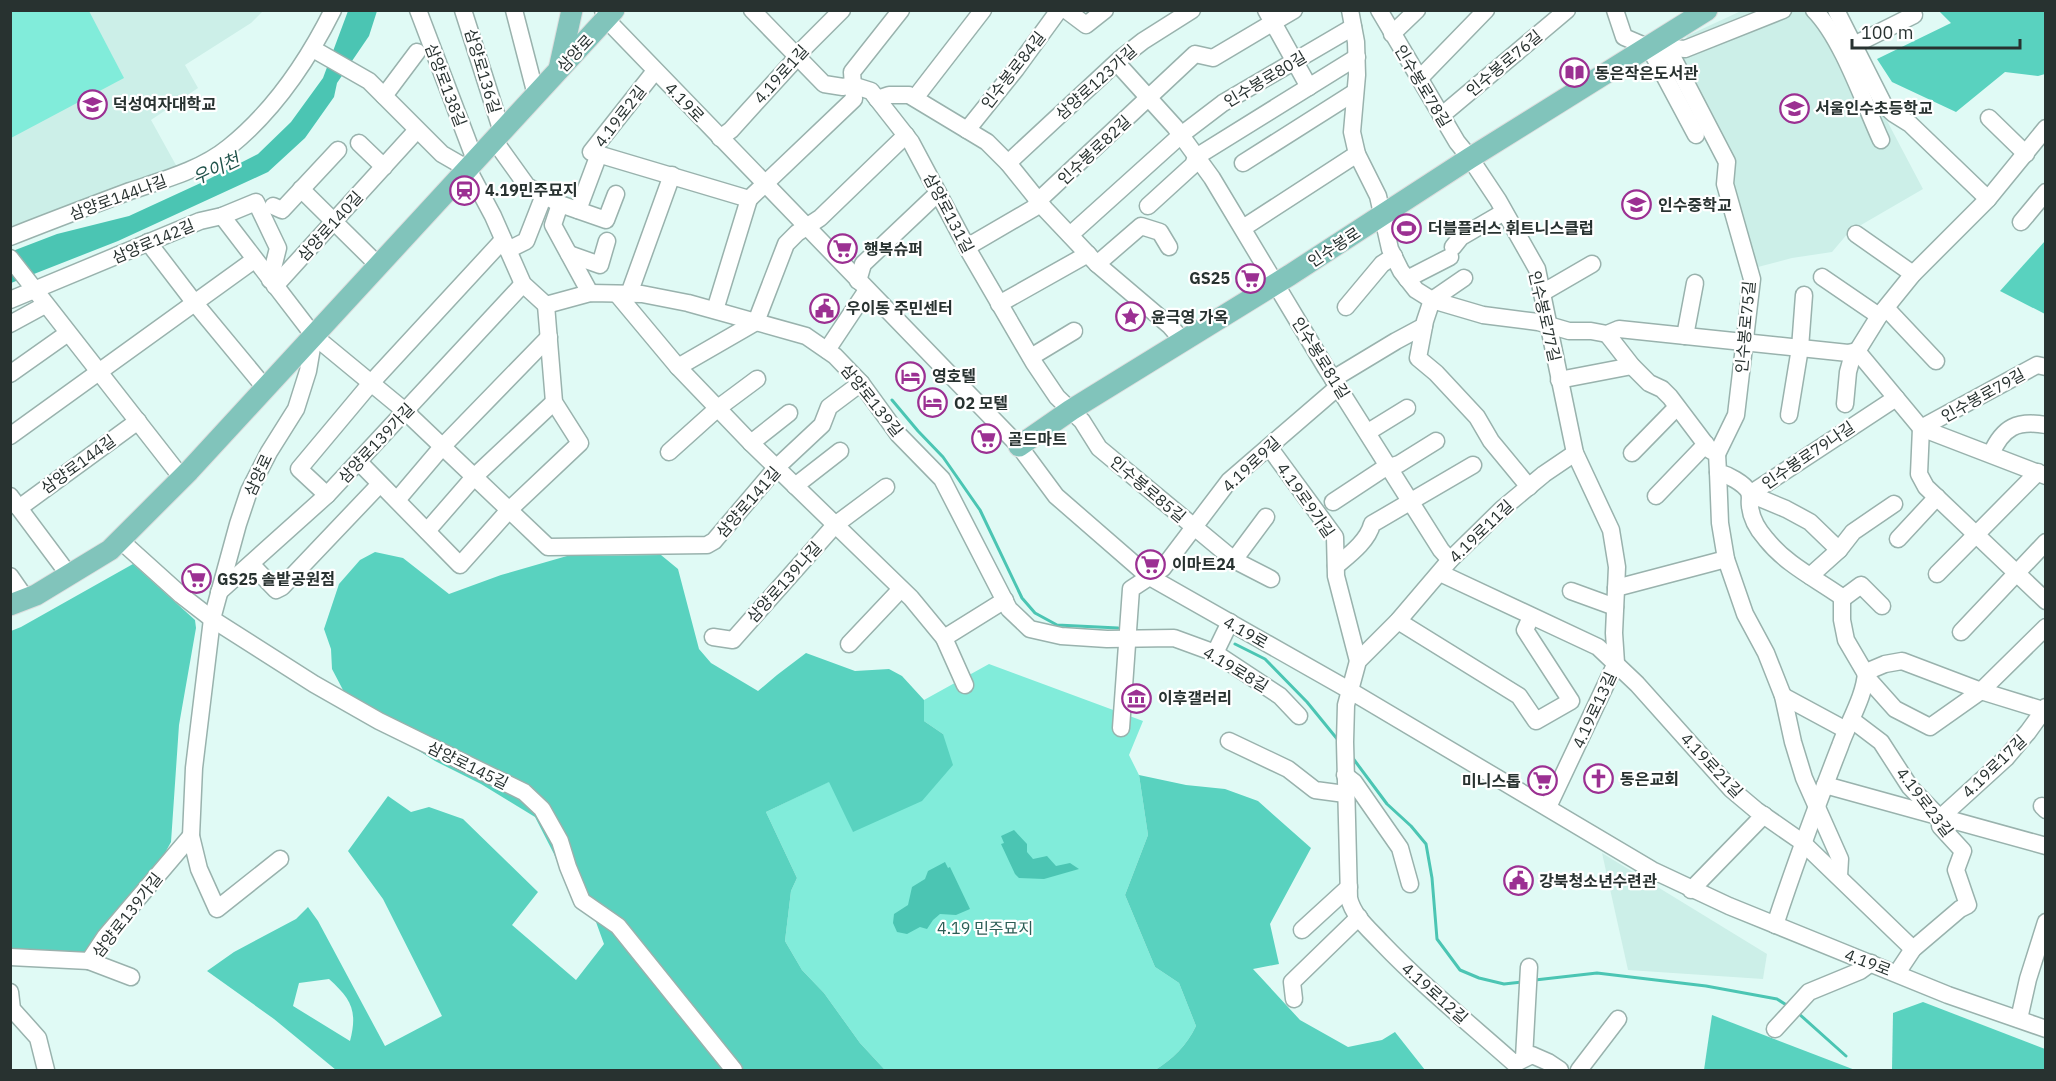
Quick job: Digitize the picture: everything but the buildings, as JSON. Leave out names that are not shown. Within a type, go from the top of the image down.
[{"type":"main road","points":[[559,70],[572,10]]},
{"type":"main road","name":"인수봉로","points":[[1018,446],[1071,410],[1276,284],[1470,158],[1707,10]]},
{"type":"main road","name":"삼양로","points":[[18,602],[110,550],[266,389],[559,70],[608,13]]},
{"type":"street","name":"삼양로144나길","points":[[10,237],[131,191],[179,176],[228,148],[255,123],[293,80],[313,49],[333,10]]},
{"type":"street","name":"삼양로138길","points":[[418,10],[472,164]]},
{"type":"street","name":"삼양로136길","points":[[463,10],[498,136]]},
{"type":"street","points":[[514,10],[536,95]]},
{"type":"street","name":"삼양로131길","points":[[752,10],[824,84],[843,87],[852,85],[871,92],[906,135],[1030,357],[1057,397],[1071,410]]},
{"type":"street","name":"4.19로1길","points":[[720,138],[731,130],[796,56],[842,10]]},
{"type":"street","points":[[715,310],[749,199],[854,99],[852,72],[901,10]]},
{"type":"street","points":[[915,98],[982,10]]},
{"type":"street","name":"인수봉로84길","points":[[967,130],[1059,10]]},
{"type":"street","points":[[1066,10],[1086,25],[1104,10]]},
{"type":"street","name":"삼양로123가길","points":[[1008,163],[1143,41],[1192,10]]},
{"type":"street","points":[[1294,10],[1269,17],[1309,87]]},
{"type":"street","points":[[1350,10],[1357,57],[1352,132],[1357,154],[1378,196],[1390,249],[1416,290],[1432,300],[1483,315],[1538,322],[1569,331],[1607,334],[1619,329],[1848,353],[1857,351]]},
{"type":"street","name":"인수봉로78길","points":[[1379,10],[1441,116],[1470,158]]},
{"type":"street","points":[[1392,34],[1417,10]]},
{"type":"street","points":[[1419,79],[1486,10]]},
{"type":"street","name":"인수봉로76길","points":[[1441,116],[1567,10]]},
{"type":"street","points":[[1615,10],[1624,37],[1649,47],[1685,49],[1783,10]]},
{"type":"street","points":[[1814,10],[1826,22],[1838,45],[1881,140]]},
{"type":"street","points":[[1836,10],[1884,105],[1910,124],[1989,199]]},
{"type":"street","name":"4.19로","points":[[608,13],[656,71],[1018,446],[1056,496],[1151,578],[1350,690],[1510,787],[1548,807],[1652,870],[1691,890],[1948,994],[2046,1029]]},
{"type":"street","points":[[1854,45],[1914,15]]},
{"type":"street","name":"인수봉로82길","points":[[1038,201],[1195,54],[1213,58],[1269,17]]},
{"type":"street","name":"인수봉로80길","points":[[1181,135],[1223,103],[1353,27]]},
{"type":"street","points":[[1649,47],[1696,135]]},
{"type":"street","name":"인수봉로75길","points":[[1649,47],[1673,58],[1727,162],[1725,184],[1752,279],[1736,415],[1712,449]]},
{"type":"street","points":[[313,49],[369,81],[442,154],[472,164],[523,284],[546,305],[555,402],[580,443],[509,510],[460,565],[359,462]]},
{"type":"street","name":"삼양로138길","points":[[384,96],[417,52]]},
{"type":"street","name":"인수봉로80길","points":[[1196,157],[1357,57]]},
{"type":"street","points":[[1117,63],[1181,135],[1212,178],[1276,284]]},
{"type":"street","name":"4.19로2길","points":[[656,71],[591,152],[749,199]]},
{"type":"street","points":[[1243,163],[1355,92]]},
{"type":"street","points":[[877,99],[889,94],[909,95],[987,142],[1008,163],[1038,201],[1093,259],[1170,326],[1183,341]]},
{"type":"street","points":[[1989,118],[2026,154]]},
{"type":"street","points":[[1845,404],[1848,372],[1857,351],[1882,312],[1913,274],[1989,199],[2046,128]]},
{"type":"street","name":"삼양로140길","points":[[273,283],[334,222],[417,130]]},
{"type":"street","points":[[678,367],[756,322],[786,244],[796,233],[819,219],[906,135]]},
{"type":"street","points":[[1070,235],[1181,135]]},
{"type":"street","points":[[498,136],[527,186],[560,204],[606,220],[616,194]]},
{"type":"street","points":[[359,143],[384,167]]},
{"type":"street","points":[[264,204],[282,210],[338,150]]},
{"type":"street","points":[[578,210],[599,154]]},
{"type":"street","points":[[1243,228],[1357,154]]},
{"type":"street","points":[[1148,206],[1193,165],[1196,157]]},
{"type":"street","name":"인수봉로77길","points":[[1470,158],[1537,269],[1575,453]]},
{"type":"street","points":[[672,175],[623,294],[678,367],[776,468],[901,589],[944,638],[965,685]]},
{"type":"street","points":[[301,189],[379,266]]},
{"type":"street","points":[[2020,222],[2046,192]]},
{"type":"street","points":[[827,350],[862,285],[863,264],[938,193]]},
{"type":"street","points":[[327,495],[299,469],[371,383],[505,245],[526,242],[544,195]]},
{"type":"street","points":[[967,247],[1034,208],[1038,201]]},
{"type":"street","points":[[264,204],[278,248],[273,283]]},
{"type":"street","name":"삼양로142길","points":[[34,290],[200,221],[264,204]]},
{"type":"street","points":[[560,204],[553,225],[590,293]]},
{"type":"street","points":[[1407,279],[1452,252],[1461,237],[1504,212]]},
{"type":"street","points":[[222,216],[314,336]]},
{"type":"street","points":[[999,304],[1093,259],[1141,226],[1160,232],[1169,247]]},
{"type":"street","points":[[1856,234],[1913,274]]},
{"type":"street","points":[[148,242],[266,389]]},
{"type":"street","points":[[569,254],[600,265],[607,242]]},
{"type":"street","points":[[1346,307],[1382,264],[1394,256]]},
{"type":"street","points":[[10,258],[182,478]]},
{"type":"street","points":[[10,436],[254,260]]},
{"type":"street","points":[[1542,293],[1592,264]]},
{"type":"street","points":[[1822,277],[1882,312],[1936,362]]},
{"type":"street","points":[[1464,278],[1432,300],[1418,358],[1436,373],[1477,417],[1491,441],[1529,487]]},
{"type":"street","points":[[1685,336],[1695,283]]},
{"type":"street","name":"삼양로139가길","points":[[219,592],[327,495],[523,284]]},
{"type":"street","name":"인수봉로81길","points":[[1276,284],[1410,500],[1445,567]]},
{"type":"street","points":[[10,300],[34,290]]},
{"type":"street","name":"삼양로139길","points":[[546,305],[590,293],[653,296],[715,310],[806,336],[836,356],[861,384],[898,434],[942,479],[1010,609],[1030,628],[1061,636],[1128,638]]},
{"type":"street","points":[[1789,415],[1800,348],[1804,295]]},
{"type":"street","points":[[10,324],[45,305]]},
{"type":"street","points":[[1336,383],[1396,340],[1424,326]]},
{"type":"street","points":[[1030,357],[1074,331]]},
{"type":"street","points":[[10,374],[68,333]]},
{"type":"street","points":[[1607,334],[1632,366],[1649,383],[1662,389],[1712,449],[1718,472],[1720,523],[1726,559],[1745,614],[1766,653],[1782,696],[1801,769],[1840,859],[1839,876]]},
{"type":"street","name":"삼양로141길","points":[[314,336],[405,411],[548,547],[707,545],[714,541],[776,468],[822,425],[829,407],[861,384]]},
{"type":"street","name":"삼양로","points":[[212,619],[249,491],[269,452],[296,409],[308,370],[314,336]]},
{"type":"street","points":[[397,500],[442,447],[549,337]]},
{"type":"street","name":"인수봉로79길","points":[[1857,351],[1921,428],[2042,474],[1937,574]]},
{"type":"street","name":"인수봉로79길","points":[[1921,428],[2037,365],[2046,367]]},
{"type":"street","points":[[1559,380],[1632,366]]},
{"type":"street","points":[[669,452],[718,408],[758,380]]},
{"type":"street","name":"4.19로9길","points":[[1151,578],[1163,568],[1229,482],[1336,383]]},
{"type":"street","name":"인수봉로79나길","points":[[1750,494],[1896,398]]},
{"type":"street","points":[[427,531],[474,477],[555,402]]},
{"type":"street","points":[[1632,453],[1677,407]]},
{"type":"street","points":[[1368,432],[1407,408]]},
{"type":"street","name":"인수봉로85길","points":[[1071,410],[1082,421],[1099,448],[1234,560],[1271,579]]},
{"type":"street","points":[[751,443],[789,413]]},
{"type":"street","name":"삼양로144길","points":[[15,502],[138,421]]},
{"type":"street","points":[[1991,454],[1998,440],[2011,427],[2029,422],[2046,425]]},
{"type":"street","points":[[1921,428],[1919,474],[1926,487],[2046,601]]},
{"type":"street","points":[[1333,501],[1383,468],[1399,464],[1436,441]]},
{"type":"street","name":"4.19로9가길","points":[[1269,447],[1335,537],[1336,576],[1358,660]]},
{"type":"street","points":[[1656,496],[1712,449]]},
{"type":"street","points":[[795,486],[840,451]]},
{"type":"street","name":"4.19로11길","points":[[1358,660],[1398,621],[1445,567],[1502,509],[1575,453]]},
{"type":"street","name":"4.19로13길","points":[[1548,807],[1616,663],[1617,567],[1611,530],[1575,453]]},
{"type":"street","points":[[1336,566],[1353,552],[1372,524],[1473,465]]},
{"type":"street","points":[[1718,472],[1745,487],[1750,494],[1750,507],[1755,524],[1785,560],[1842,599],[1842,621],[1846,640],[1870,681],[1894,709],[1930,727],[1981,691],[2046,627]]},
{"type":"street","points":[[251,564],[276,590],[380,484]]},
{"type":"street","name":"삼양로139나길","points":[[713,637],[733,640],[835,525],[886,488]]},
{"type":"street","name":"인수봉로79나길","points":[[1750,494],[1810,522],[1839,550]]},
{"type":"street","points":[[1898,538],[1936,497]]},
{"type":"street","points":[[15,502],[69,575]]},
{"type":"street","points":[[1810,576],[1839,550],[1853,531],[1894,504]]},
{"type":"street","points":[[1234,560],[1266,517]]},
{"type":"street","name":"삼양로145길","points":[[120,540],[181,595],[212,619],[314,684],[379,721],[524,792],[542,809],[560,841],[582,901],[618,926],[734,1071]]},
{"type":"street","points":[[1961,633],[2046,542]]},
{"type":"street","points":[[1616,588],[1726,559]]},
{"type":"street","name":"4.19로21길","points":[[1445,567],[1531,616],[1598,646],[1687,738],[1731,789],[1802,842],[1913,949]]},
{"type":"street","points":[[10,576],[18,602]]},
{"type":"street","points":[[1121,728],[1131,589],[1151,578]]},
{"type":"street","points":[[1842,599],[1861,585],[1882,606]]},
{"type":"street","points":[[849,644],[901,589]]},
{"type":"street","points":[[1570,591],[1616,607]]},
{"type":"street","points":[[944,638],[1005,600]]},
{"type":"street","points":[[1398,621],[1519,696],[1536,722],[1571,701],[1526,630],[1531,616]]},
{"type":"street","points":[[212,619],[194,768],[191,836],[199,870],[217,909],[280,859]]},
{"type":"street","points":[[1215,653],[1230,622]]},
{"type":"street","name":"4.19로8길","points":[[1128,638],[1174,638],[1215,653],[1280,696],[1299,716]]},
{"type":"street","points":[[1350,690],[1358,660]]},
{"type":"street","name":"4.19로17길","points":[[1866,672],[1885,664],[1902,661],[1981,691],[2045,709],[2006,758],[1940,818]]},
{"type":"street","points":[[1775,925],[1802,842],[1866,685],[1866,672]]},
{"type":"street","name":"4.19로12길","points":[[1350,690],[1346,705],[1345,794],[1351,907],[1393,955],[1516,1064],[1532,1055],[1548,1062],[1560,1071]]},
{"type":"street","points":[[1782,696],[1849,725]]},
{"type":"street","name":"4.19로23길","points":[[1849,725],[1881,741],[1910,787],[1940,818],[1940,826],[1963,851],[1956,870],[1968,905],[1960,909],[1913,949],[1898,973]]},
{"type":"street","points":[[1229,741],[1288,769],[1315,790],[1345,794]]},
{"type":"street","points":[[1345,775],[1354,782],[1400,848],[1410,884]]},
{"type":"street","name":"4.19로17길","points":[[1825,785],[2046,846]]},
{"type":"street","points":[[1691,890],[1764,815]]},
{"type":"street","name":"삼양로139가길","points":[[131,977],[90,961],[105,937],[191,836]]},
{"type":"street","points":[[1302,930],[1349,887]]},
{"type":"street","points":[[1294,999],[1292,982],[1359,917]]},
{"type":"street","points":[[2019,1019],[2028,979],[2046,922]]},
{"type":"street","points":[[10,957],[90,961]]},
{"type":"street","points":[[1775,1029],[1809,992],[1860,971],[1871,963]]},
{"type":"street","points":[[1516,1064],[1529,967]]},
{"type":"street","points":[[10,992],[12,1009],[38,1038],[46,1071]]},
{"type":"street","points":[[1579,1071],[1618,1019]]},
{"type":"shaded area","name":"덕성여자대학교","points":[[11,11],[263,11],[251,23],[185,65],[198,88],[151,120],[177,167],[148,180],[11,226]]},
{"type":"shaded area","name":"우이천","points":[[348,11],[377,11],[369,36],[337,83],[334,97],[305,138],[268,172],[118,241],[11,283],[10,252],[57,234],[129,216],[258,154],[291,122],[323,78]]},
{"type":"shaded area","name":"서울인수초등학교","points":[[1741,11],[1829,11],[1923,189],[1849,232],[1832,252],[1792,258],[1754,268],[1731,187],[1735,160],[1679,57],[1687,36]]},
{"type":"shaded area","points":[[1939,11],[2045,11],[2045,74],[2038,76],[2005,72],[1956,112],[1892,82],[1877,59],[1951,23]]},
{"type":"shaded area","points":[[2045,241],[2045,314],[2000,291]]},
{"type":"shaded area","points":[[375,552],[403,558],[449,594],[501,575],[567,556],[661,555],[678,569],[699,649],[711,663],[758,691],[806,653],[855,671],[889,669],[902,676],[924,700],[924,721],[943,734],[953,765],[922,801],[853,832],[829,782],[766,812],[797,878],[791,891],[785,941],[802,970],[824,993],[860,1043],[885,1070],[336,1070],[274,1019],[207,971],[234,952],[296,919],[308,907],[318,921],[385,1046],[442,1016],[383,899],[348,851],[388,796],[411,812],[429,807],[463,819],[538,892],[512,925],[576,980],[604,944],[596,922],[575,902],[535,817],[481,784],[435,761],[353,709],[332,669],[331,649],[324,629],[339,584],[360,560]],"holes":[[[329,979],[343,993],[351,1006],[353,1021],[350,1041],[293,1006],[299,983]]]},
{"type":"shaded area","points":[[133,564],[195,620],[196,628],[179,725],[171,842],[160,862],[85,959],[11,960],[11,631]]},
{"type":"shaded area","points":[[1139,775],[1186,785],[1225,789],[1258,801],[1311,848],[1270,924],[1279,964],[1253,969],[1300,1020],[1348,1047],[1382,1040],[1395,1032],[1425,1070],[1155,1070],[1178,1051],[1196,1026],[1179,983],[1155,967],[1125,895],[1148,835]]},
{"type":"shaded area","points":[[1014,830],[1027,844],[1027,852],[1033,859],[1047,856],[1056,866],[1070,863],[1079,869],[1044,879],[1019,878],[1001,844],[1004,843],[1001,836]]},
{"type":"shaded area","points":[[1602,853],[1767,954],[1763,979],[1628,970]]},
{"type":"shaded area","points":[[945,862],[948,868],[950,867],[970,909],[956,915],[940,914],[927,929],[920,927],[907,934],[897,932],[893,923],[894,914],[908,905],[912,887],[925,879],[928,871]]},
{"type":"shaded area","points":[[1923,1002],[2045,1049],[2045,1070],[1892,1070],[1893,1013]]},
{"type":"shaded area","points":[[1712,1015],[1855,1070],[1704,1070]]},
{"type":"green space","points":[[11,10],[89,11],[124,78],[11,138]]},
{"type":"green space","name":"4.19 민주묘지","points":[[989,664],[1143,721],[1129,755],[1139,775],[1148,835],[1125,895],[1155,967],[1179,983],[1196,1026],[1178,1051],[1155,1070],[885,1070],[860,1043],[824,993],[802,970],[785,941],[791,891],[797,878],[766,812],[830,781],[853,831],[943,734],[924,721],[924,700]]},
{"type":"waterway","points":[[892,400],[943,457],[980,510],[1022,598],[1035,613],[1057,625],[1118,628]]},
{"type":"waterway","points":[[1235,644],[1265,659],[1307,702],[1338,740]]},
{"type":"waterway","points":[[1352,757],[1387,804],[1411,826],[1426,844],[1432,878],[1437,939],[1460,970],[1479,978],[1504,984],[1522,982]]},
{"type":"waterway","points":[[1535,980],[1597,973],[1706,986],[1777,999],[1788,1006]]},
{"type":"waterway","points":[[1798,1013],[1846,1056]]},
{"type":"place","name":"동은작은도서관","points":[[1574,73]]},
{"type":"place","name":"덕성여자대학교","points":[[92,104]]},
{"type":"place","name":"서울인수초등학교","points":[[1794,108]]},
{"type":"place","name":"4.19민주묘지","points":[[464,190]]},
{"type":"place","name":"인수중학교","points":[[1637,205]]},
{"type":"place","name":"더블플러스 휘트니스클럽","points":[[1407,228]]},
{"type":"place","name":"행복슈퍼","points":[[843,249]]},
{"type":"place","name":"GS25","points":[[1251,278]]},
{"type":"place","name":"우이동 주민센터","points":[[825,308]]},
{"type":"place","name":"윤극영 가옥","points":[[1130,317]]},
{"type":"place","name":"영호텔","points":[[911,376]]},
{"type":"place","name":"O2 모텔","points":[[933,403]]},
{"type":"place","name":"골드마트","points":[[987,439]]},
{"type":"place","name":"이마트24","points":[[1151,564]]},
{"type":"place","name":"GS25 솔밭공원점","points":[[196,579]]},
{"type":"place","name":"이후갤러리","points":[[1137,698]]},
{"type":"place","name":"동은교회","points":[[1599,779]]},
{"type":"place","name":"미니스톱","points":[[1542,781]]},
{"type":"place","name":"강북청소년수련관","points":[[1518,881]]}]
